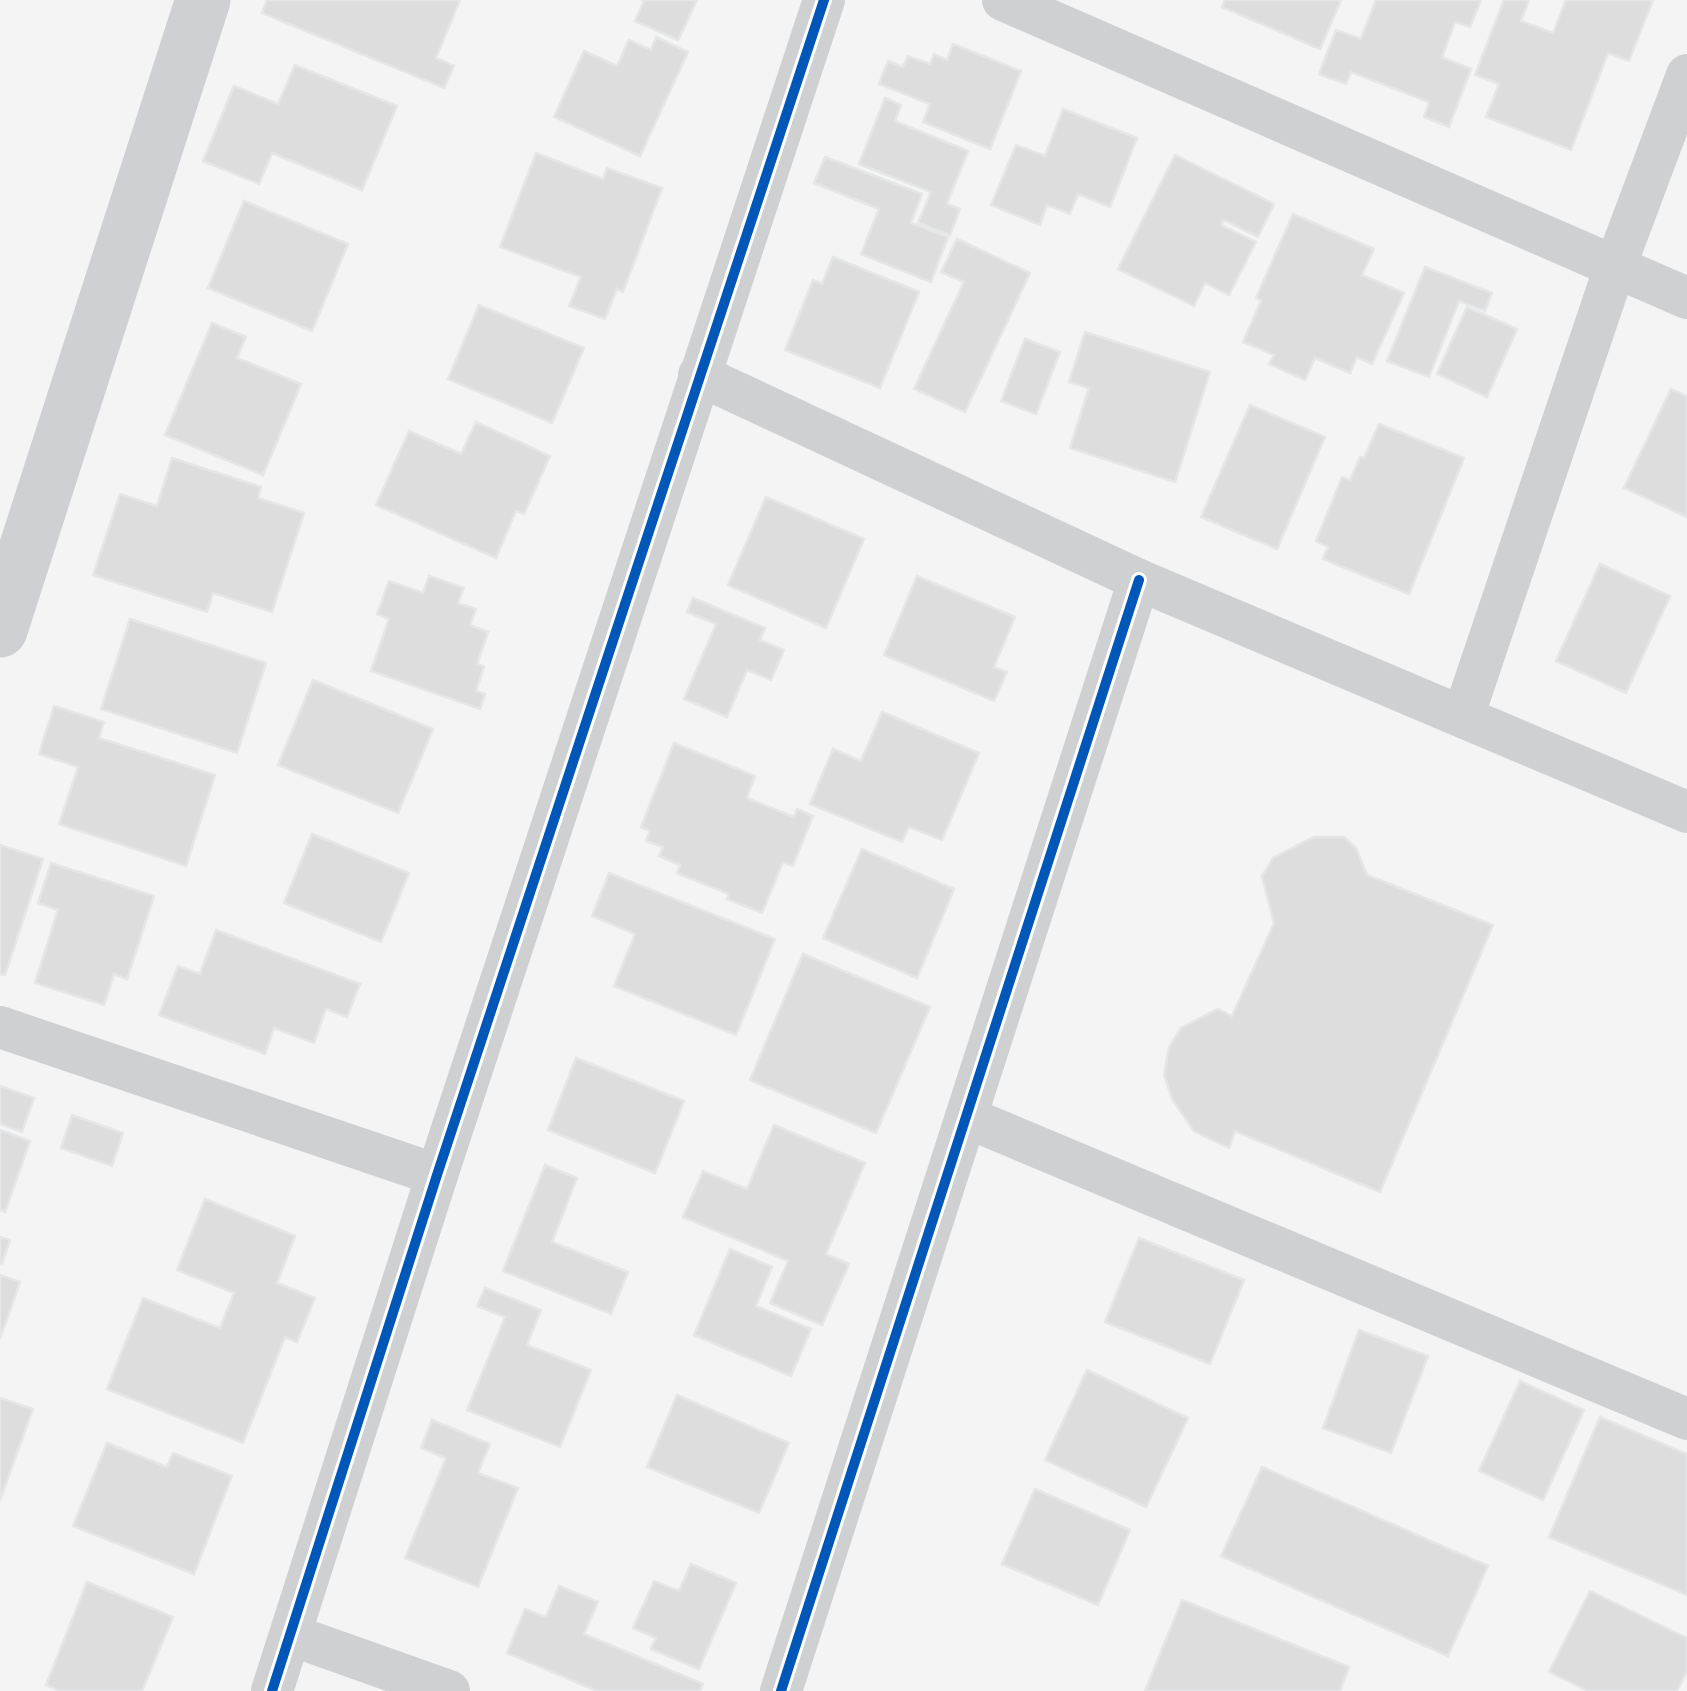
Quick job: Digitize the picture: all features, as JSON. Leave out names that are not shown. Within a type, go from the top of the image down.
[{"type":"street","points":[[0,630],[204,0]]},
{"type":"street","points":[[272,1691],[437,1175],[824,0]]},
{"type":"street","points":[[1003,0],[1687,298]]},
{"type":"street","points":[[1463,717],[1615,267],[1687,75]]},
{"type":"street","points":[[699,376],[1139,580],[1687,812]]},
{"type":"street","points":[[781,1691],[1139,580]]},
{"type":"street","points":[[0,1027],[437,1175]]},
{"type":"street","points":[[966,1116],[1687,1420]]},
{"type":"street","points":[[291,1635],[449,1691]]},
{"type":"building","points":[[267,0],[460,0],[436,58],[454,66],[444,88],[262,13]]},
{"type":"building","points":[[641,0],[697,0],[678,40],[635,21],[644,1]]},
{"type":"building","points":[[1225,0],[1341,0],[1320,49],[1222,7]]},
{"type":"building","points":[[1376,0],[1481,0],[1470,27],[1455,22],[1442,57],[1471,69],[1449,127],[1424,117],[1429,102],[1351,72],[1346,84],[1319,74],[1336,30],[1361,39]]},
{"type":"building","points":[[1504,0],[1529,0],[1521,21],[1553,33],[1566,0],[1653,0],[1629,61],[1608,53],[1571,150],[1486,117],[1499,84],[1475,75]]},
{"type":"building","points":[[656,37],[688,52],[640,156],[554,117],[584,51],[617,66],[629,40],[651,50]]},
{"type":"building","points":[[953,44],[1021,71],[990,149],[923,122],[930,104],[879,84],[888,61],[903,67],[908,56],[930,64],[934,54],[947,60]]},
{"type":"building","points":[[295,65],[397,106],[362,190],[272,153],[259,184],[203,161],[234,86],[278,104]]},
{"type":"building","points":[[885,98],[901,105],[895,121],[968,151],[947,204],[960,209],[950,235],[918,223],[931,192],[859,164]]},
{"type":"building","points":[[1063,109],[1137,138],[1110,207],[1078,194],[1070,214],[1047,205],[1040,225],[991,205],[1016,145],[1045,156]]},
{"type":"building","points":[[536,153],[603,179],[607,168],[662,188],[623,292],[617,289],[605,319],[569,306],[581,277],[500,247]]},
{"type":"building","points":[[1175,155],[1274,204],[1258,237],[1224,220],[1221,225],[1256,242],[1229,295],[1205,283],[1194,306],[1118,269]]},
{"type":"building","points":[[825,157],[922,194],[911,223],[948,237],[931,282],[861,254],[879,209],[814,183]]},
{"type":"building","points":[[244,201],[348,244],[312,331],[208,288]]},
{"type":"building","points":[[1293,214],[1374,249],[1362,275],[1404,293],[1372,364],[1357,357],[1350,373],[1315,358],[1305,380],[1269,364],[1274,355],[1243,342],[1261,301],[1256,298]]},
{"type":"building","points":[[957,239],[1030,273],[965,412],[914,389],[964,282],[941,272]]},
{"type":"building","points":[[833,257],[919,292],[880,388],[785,350],[813,280],[822,284]]},
{"type":"building","points":[[1425,267],[1492,293],[1485,311],[1459,301],[1429,377],[1387,361]]},
{"type":"building","points":[[479,305],[584,348],[552,423],[448,379]]},
{"type":"building","points":[[1467,307],[1517,329],[1487,397],[1437,374]]},
{"type":"building","points":[[212,323],[246,337],[237,358],[301,384],[263,475],[165,435]]},
{"type":"building","points":[[1085,332],[1210,372],[1175,482],[1070,448],[1089,388],[1069,382]]},
{"type":"building","points":[[1025,339],[1060,352],[1036,414],[1001,401]]},
{"type":"building","points":[[1671,389],[1687,396],[1687,517],[1624,488]]},
{"type":"building","points":[[1250,405],[1325,437],[1277,549],[1201,517]]},
{"type":"building","points":[[476,422],[550,456],[524,514],[516,511],[496,558],[376,505],[409,431],[461,454]]},
{"type":"building","points":[[1379,424],[1464,458],[1409,594],[1323,559],[1328,547],[1316,541],[1342,477],[1350,480]]},
{"type":"building","points":[[172,458],[261,487],[258,498],[304,513],[272,612],[213,593],[207,612],[93,575],[120,494],[157,506]]},
{"type":"building","points":[[766,497],[864,539],[826,628],[728,585]]},
{"type":"building","points":[[1600,564],[1670,596],[1626,693],[1556,661]]},
{"type":"building","points":[[429,576],[464,588],[458,603],[476,609],[470,625],[488,632],[477,664],[484,667],[476,691],[485,694],[480,709],[371,671],[389,619],[377,614],[389,581],[423,593]]},
{"type":"building","points":[[917,576],[1015,617],[994,667],[1007,672],[994,701],[884,655]]},
{"type":"building","points":[[693,598],[765,628],[760,640],[784,650],[771,680],[747,670],[727,717],[684,699],[716,624],[687,612]]},
{"type":"building","points":[[130,619],[266,663],[237,753],[101,709]]},
{"type":"building","points":[[313,680],[433,729],[398,813],[278,765]]},
{"type":"building","points":[[54,706],[104,722],[99,738],[215,775],[186,866],[59,824],[78,767],[39,754]]},
{"type":"building","points":[[882,712],[979,753],[942,840],[909,827],[902,842],[810,804],[833,749],[861,761]]},
{"type":"building","points":[[674,743],[755,776],[747,798],[794,817],[797,809],[813,816],[793,866],[783,862],[762,913],[727,899],[729,894],[677,873],[680,865],[659,856],[663,847],[646,841],[650,831],[641,827]]},
{"type":"building","points":[[312,834],[409,873],[381,942],[284,903]]},
{"type":"building","points":[[1314,837],[1344,837],[1356,848],[1367,875],[1493,925],[1380,1192],[1235,1131],[1229,1148],[1194,1131],[1172,1099],[1164,1075],[1169,1047],[1181,1028],[1218,1009],[1232,1016],[1274,923],[1262,876],[1273,858]]},
{"type":"building","points":[[0,845],[43,859],[5,975],[0,974]]},
{"type":"building","points":[[862,849],[954,889],[917,978],[823,938]]},
{"type":"building","points":[[51,863],[154,896],[127,979],[114,974],[104,1005],[35,983],[58,910],[38,903]]},
{"type":"building","points":[[609,873],[775,939],[736,1035],[614,986],[635,934],[592,916]]},
{"type":"building","points":[[216,930],[360,984],[347,1017],[326,1009],[314,1043],[274,1028],[265,1054],[159,1015],[178,966],[200,974]]},
{"type":"building","points":[[803,954],[930,1007],[876,1133],[750,1080]]},
{"type":"building","points":[[576,1058],[684,1101],[655,1173],[548,1130]]},
{"type":"building","points":[[0,1086],[34,1098],[22,1132],[0,1124]]},
{"type":"building","points":[[72,1115],[123,1133],[112,1166],[61,1148]]},
{"type":"building","points":[[774,1125],[865,1163],[826,1254],[849,1264],[822,1325],[770,1303],[788,1261],[683,1217],[703,1171],[747,1189]]},
{"type":"building","points":[[0,1130],[30,1141],[5,1212],[0,1210]]},
{"type":"building","points":[[545,1165],[577,1178],[552,1242],[628,1272],[611,1314],[503,1271]]},
{"type":"building","points":[[205,1199],[295,1236],[277,1283],[315,1298],[297,1342],[285,1337],[243,1443],[107,1389],[143,1298],[220,1328],[234,1293],[177,1270]]},
{"type":"building","points":[[0,1237],[10,1240],[2,1264],[0,1263]]},
{"type":"building","points":[[1139,1238],[1244,1280],[1210,1364],[1105,1322]]},
{"type":"building","points":[[730,1249],[772,1267],[756,1306],[811,1329],[791,1376],[694,1335]]},
{"type":"building","points":[[0,1275],[20,1282],[0,1339]]},
{"type":"building","points":[[485,1288],[541,1310],[527,1345],[591,1370],[560,1447],[467,1410],[505,1317],[477,1306]]},
{"type":"building","points":[[1359,1330],[1428,1356],[1391,1453],[1323,1428]]},
{"type":"building","points":[[1087,1370],[1188,1418],[1146,1507],[1045,1460]]},
{"type":"building","points":[[1520,1381],[1584,1410],[1543,1500],[1479,1471]]},
{"type":"building","points":[[677,1395],[789,1443],[759,1513],[647,1467]]},
{"type":"building","points":[[0,1398],[33,1409],[0,1500]]},
{"type":"building","points":[[1600,1417],[1687,1454],[1687,1595],[1549,1537]]},
{"type":"building","points":[[432,1420],[490,1444],[478,1473],[518,1488],[478,1587],[405,1558],[446,1458],[421,1448]]},
{"type":"building","points":[[107,1443],[167,1467],[173,1453],[232,1476],[194,1574],[73,1526]]},
{"type":"building","points":[[1262,1467],[1488,1566],[1448,1656],[1221,1556]]},
{"type":"building","points":[[1035,1489],[1130,1530],[1098,1605],[1002,1564]]},
{"type":"building","points":[[691,1564],[736,1583],[699,1669],[651,1649],[656,1638],[633,1628],[654,1581],[679,1591]]},
{"type":"building","points":[[87,1582],[173,1617],[142,1691],[60,1691],[46,1685]]},
{"type":"building","points":[[559,1586],[598,1602],[584,1634],[703,1684],[700,1691],[597,1691],[507,1653],[525,1609],[546,1617]]},
{"type":"building","points":[[1590,1591],[1687,1638],[1687,1671],[1677,1691],[1588,1691],[1549,1672]]},
{"type":"building","points":[[1182,1600],[1349,1667],[1340,1691],[1145,1691]]},
{"type":"cycle path","points":[[272,1691],[437,1175],[824,0]]},
{"type":"cycle path","points":[[781,1691],[1139,580]]}]
